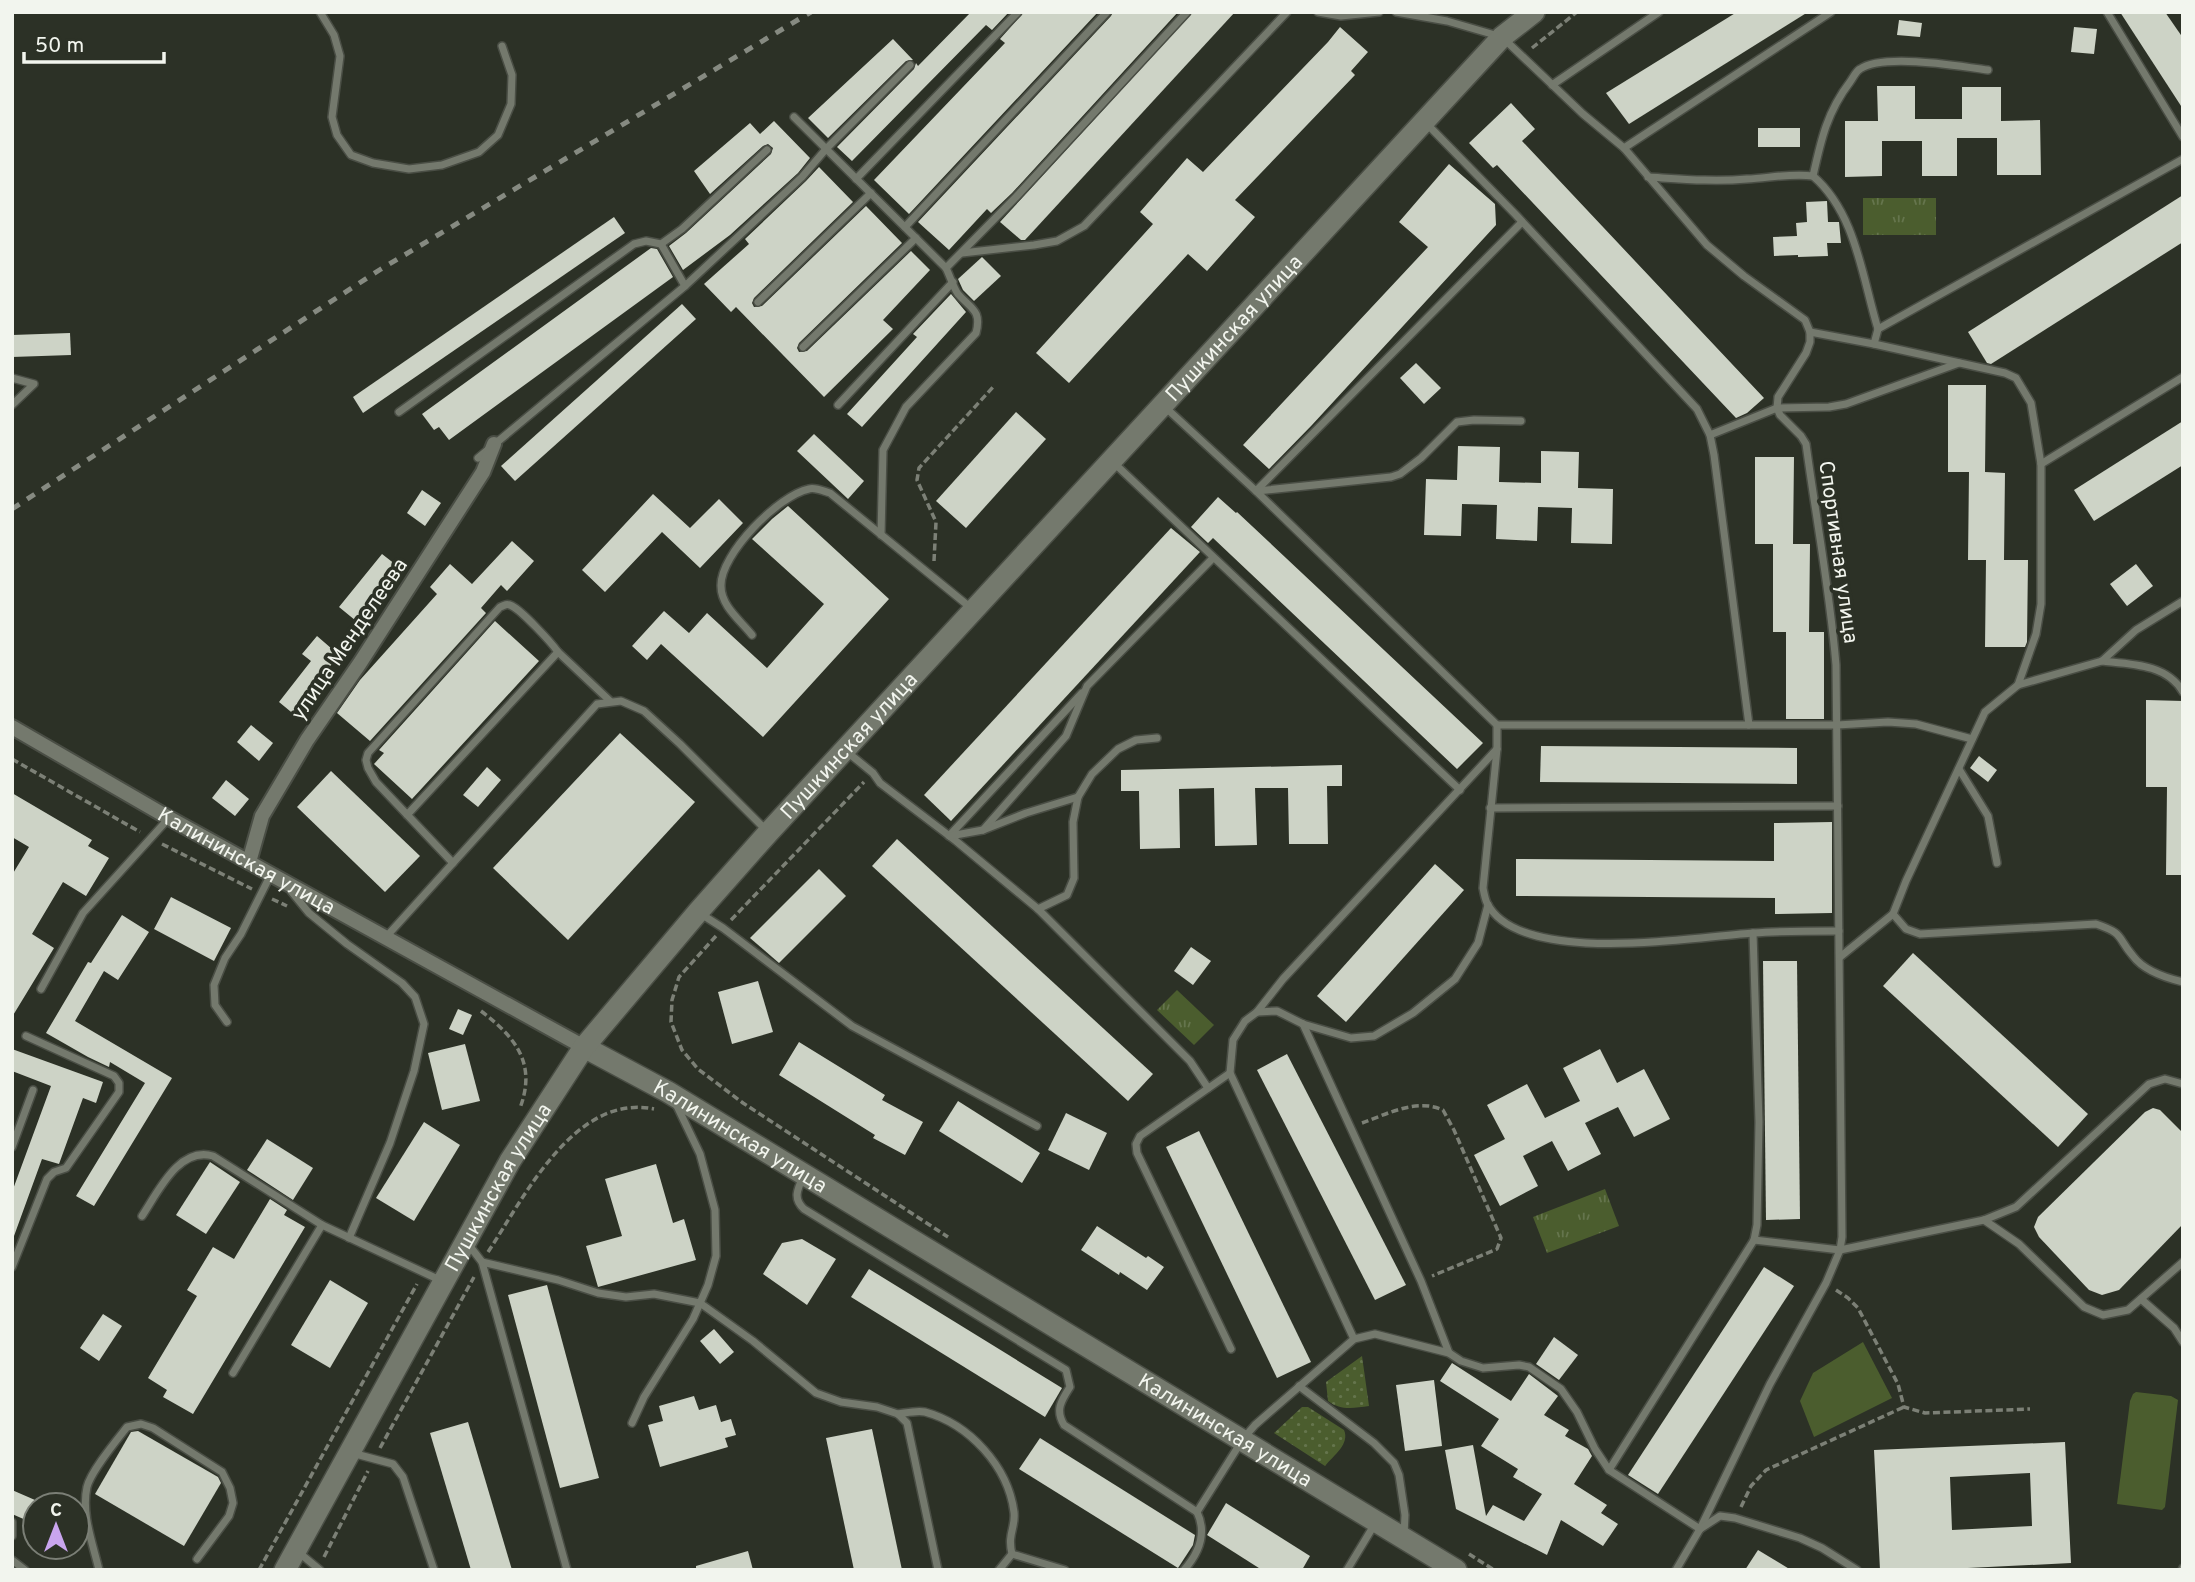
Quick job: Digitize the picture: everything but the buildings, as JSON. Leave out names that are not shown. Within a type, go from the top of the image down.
[{"type":"main road","name":"Пушкинская улица","points":[[285,1570],[350,1452],[433,1277],[461,1247],[510,1161],[584,1047],[768,833],[1502,37],[1534,12]]},
{"type":"main road","name":"Калининская улица","points":[[584,1047],[668,1092],[1404,1538],[1458,1560]]},
{"type":"street","name":"улица Менделеева","points":[[249,862],[262,816],[307,740],[477,484],[494,444]]},
{"type":"street","name":"Калининская улица","points":[[12,727],[169,818],[584,1047]]},
{"type":"lane","points":[[320,12],[334,35],[340,56],[332,117],[337,135],[351,155],[373,163],[409,169],[442,165],[479,152],[498,135],[511,104],[512,85],[512,75],[502,46]]},
{"type":"lane","points":[[856,179],[1018,12]]},
{"type":"lane","points":[[905,227],[1107,12]]},
{"type":"lane","points":[[946,268],[1016,198],[1186,12]]},
{"type":"lane","points":[[962,253],[1034,246],[1056,241],[1084,226],[1287,12]]},
{"type":"lane","points":[[1318,12],[1341,16],[1379,12]]},
{"type":"lane","points":[[1396,12],[1447,21],[1502,37],[1583,114],[1624,148],[1707,245],[1744,276],[1805,320],[1811,342],[1778,397],[1777,408]]},
{"type":"lane","points":[[1552,85],[1659,12]]},
{"type":"lane","points":[[1624,148],[1831,12]]},
{"type":"lane","points":[[2107,12],[2183,137]]},
{"type":"lane","points":[[1813,176],[1819,148],[1836,101],[1860,69],[1881,62],[1927,62],[1988,70]]},
{"type":"lane","points":[[478,458],[685,286],[802,177],[825,149],[910,65]]},
{"type":"lane","points":[[793,117],[946,268],[957,292],[974,308],[979,322],[976,332],[906,407],[883,450],[881,535]]},
{"type":"lane","points":[[1424,122],[1522,222],[1696,409],[1710,435],[1739,634],[1749,725]]},
{"type":"lane","points":[[399,412],[634,244],[661,244],[682,229],[767,150]]},
{"type":"lane","points":[[1878,329],[2183,159]]},
{"type":"lane","points":[[1648,177],[1745,180],[1798,174],[1813,176],[1826,188],[1853,237],[1878,329],[1874,344]]},
{"type":"lane","points":[[758,302],[871,193]]},
{"type":"lane","points":[[1256,491],[1522,222]]},
{"type":"lane","points":[[803,347],[916,238]]},
{"type":"lane","points":[[661,244],[685,286]]},
{"type":"lane","points":[[838,405],[953,282]]},
{"type":"lane","points":[[1810,332],[2005,373],[2015,378],[2024,388],[2031,402],[2041,464],[2041,604],[2036,635],[2018,685]]},
{"type":"lane","points":[[1710,435],[1777,408],[1846,404],[1959,363]]},
{"type":"lane","points":[[12,377],[34,384],[12,405]]},
{"type":"lane","points":[[2041,464],[2183,377]]},
{"type":"lane","points":[[1164,405],[1497,725],[1837,725],[1888,722],[1930,726],[1972,739]]},
{"type":"lane","name":"Спортивная улица","points":[[1676,1570],[1700,1529],[1770,1384],[1826,1283],[1840,1250],[1842,1237],[1836,665],[1831,604],[1818,536],[1806,444],[1777,408]]},
{"type":"lane","points":[[1256,491],[1391,477],[1421,458],[1457,422],[1474,419],[1521,421]]},
{"type":"lane","points":[[1111,460],[1460,790]]},
{"type":"lane","points":[[752,635],[723,601],[720,584],[724,568],[750,530],[791,496],[812,488],[830,493],[974,611]]},
{"type":"lane","points":[[949,836],[1087,687],[1213,558]]},
{"type":"lane","points":[[2102,661],[2136,630],[2183,601]]},
{"type":"lane","points":[[453,863],[371,776],[366,760],[368,753],[500,607],[506,604],[513,606],[610,701]]},
{"type":"lane","points":[[407,815],[558,652]]},
{"type":"lane","points":[[1840,957],[1893,914],[1985,712],[2018,685],[2102,661],[2136,664],[2165,673],[2183,692]]},
{"type":"lane","points":[[983,830],[1066,736],[1087,687]]},
{"type":"lane","points":[[386,938],[597,704],[621,701],[644,711],[768,833]]},
{"type":"lane","points":[[1497,725],[1483,888],[1488,905],[1501,919],[1520,931],[1583,944],[1639,944],[1753,933],[1839,930]]},
{"type":"lane","points":[[1038,909],[1067,895],[1074,878],[1073,822],[1078,797],[1092,774],[1118,749],[1136,740],[1157,738]]},
{"type":"lane","points":[[1354,1339],[1230,1073],[1233,1040],[1245,1021],[1257,1012],[1283,979],[1497,749]]},
{"type":"lane","points":[[846,751],[873,773],[880,783],[1038,909],[1190,1061],[1208,1088]]},
{"type":"lane","points":[[1959,769],[1988,816],[1997,863]]},
{"type":"lane","points":[[949,836],[983,830],[1078,797]]},
{"type":"lane","points":[[1490,808],[1838,806]]},
{"type":"lane","points":[[41,989],[83,914],[169,818]]},
{"type":"lane","points":[[227,1022],[215,1005],[214,985],[225,958],[241,934],[261,894],[278,878],[309,913],[402,983],[415,998],[424,1024],[414,1071],[390,1143],[349,1238]]},
{"type":"lane","points":[[1257,1012],[1277,1011],[1303,1024],[1351,1038],[1374,1036],[1413,1013],[1455,979],[1478,943],[1488,905]]},
{"type":"lane","points":[[698,912],[852,1026],[1037,1126]]},
{"type":"lane","points":[[1893,914],[1906,929],[1920,934],[2096,924],[2115,930],[2133,957],[2162,977],[2183,982]]},
{"type":"lane","points":[[1609,1470],[1754,1240],[1757,1225],[1759,1122],[1753,933]]},
{"type":"lane","points":[[1303,1024],[1421,1281],[1449,1353]]},
{"type":"lane","points":[[12,1267],[47,1179],[54,1172],[66,1168],[119,1092],[119,1083],[114,1076],[26,1037]]},
{"type":"lane","points":[[1230,1073],[1140,1136],[1136,1144],[1137,1153],[1231,1349]]},
{"type":"lane","points":[[1754,1240],[1840,1250],[1983,1220],[2015,1207],[2149,1084],[2165,1079],[2183,1084]]},
{"type":"lane","points":[[12,1147],[33,1090]]},
{"type":"lane","points":[[632,1423],[644,1397],[693,1319],[708,1285],[716,1256],[716,1210],[700,1154],[668,1092]]},
{"type":"lane","points":[[142,1216],[174,1170],[191,1156],[205,1153],[214,1156],[322,1225],[433,1277]]},
{"type":"lane","points":[[804,1175],[796,1198],[797,1203],[804,1209],[1066,1370],[1070,1387],[1059,1404],[1059,1417],[1064,1425],[1197,1511],[1201,1520],[1201,1540],[1195,1558],[1184,1570]]},
{"type":"lane","points":[[1983,1220],[2020,1244],[2084,1307],[2103,1315],[2128,1310],[2183,1262]]},
{"type":"lane","points":[[233,1373],[322,1225]]},
{"type":"lane","points":[[461,1247],[472,1249],[482,1262],[566,1570]]},
{"type":"lane","points":[[482,1262],[558,1280],[598,1293],[626,1297],[654,1294],[700,1303],[753,1340],[816,1393],[841,1402],[877,1407],[898,1414],[923,1411],[962,1429],[991,1458],[1007,1485],[1015,1515],[1009,1541],[1012,1554]]},
{"type":"lane","points":[[2141,1299],[2174,1328],[2183,1342]]},
{"type":"lane","points":[[1197,1511],[1243,1439],[1255,1425],[1354,1339],[1375,1334],[1449,1353],[1461,1361],[1483,1368],[1519,1365],[1529,1367],[1561,1389],[1609,1470],[1700,1529],[1720,1516],[1735,1518],[1800,1538],[1857,1570]]},
{"type":"lane","points":[[1299,1386],[1374,1443],[1394,1463],[1399,1475],[1405,1515],[1404,1538]]},
{"type":"lane","points":[[898,1414],[907,1423],[938,1570]]},
{"type":"lane","points":[[99,1570],[87,1517],[87,1486],[127,1427],[141,1424],[153,1428],[222,1472],[230,1488],[233,1503],[229,1516],[197,1559]]},
{"type":"lane","points":[[350,1452],[393,1464],[403,1477],[434,1570]]},
{"type":"lane","points":[[1348,1570],[1377,1521]]},
{"type":"lane","points":[[12,1522],[12,1535]]},
{"type":"lane","points":[[296,1550],[320,1570]]},
{"type":"lane","points":[[999,1570],[1012,1554]]},
{"type":"lane","points":[[1012,1554],[1065,1570]]},
{"type":"lane","points":[[12,1560],[25,1570]]},
{"type":"path","points":[[1522,56],[1577,12]]},
{"type":"path","points":[[933,577],[936,522],[917,480],[919,468],[994,386]]},
{"type":"path","points":[[12,759],[151,838],[321,922]]},
{"type":"path","points":[[873,773],[679,977],[672,1000],[671,1022],[682,1050],[698,1069],[743,1103],[950,1238]]},
{"type":"path","points":[[477,1007],[501,1025],[521,1052],[526,1073],[521,1104],[515,1116]]},
{"type":"path","points":[[1350,1127],[1404,1108],[1427,1105],[1443,1110],[1454,1130],[1501,1238],[1497,1249],[1421,1281]]},
{"type":"path","points":[[259,1570],[433,1277]]},
{"type":"path","points":[[1826,1283],[1848,1297],[1858,1308],[1898,1384],[1904,1407]]},
{"type":"path","points":[[1735,1518],[1751,1486],[1766,1470],[1904,1407],[1925,1413],[2030,1409]]},
{"type":"path","points":[[1458,1560],[1494,1570]]},
{"type":"green space","points":[[1863,198],[1936,198],[1936,235],[1863,235]]},
{"type":"green space","points":[[1177,990],[1214,1025],[1194,1045],[1157,1010]]},
{"type":"green space","points":[[1605,1189],[1619,1226],[1547,1253],[1533,1217]]},
{"type":"green space","points":[[1863,1342],[1892,1398],[1814,1437],[1800,1401],[1813,1373]]},
{"type":"green space","points":[[1362,1356],[1369,1406],[1343,1408],[1328,1401],[1326,1382]]},
{"type":"green space","points":[[2136,1392],[2171,1396],[2178,1400],[2165,1507],[2162,1510],[2117,1504],[2130,1401]]},
{"type":"green space","points":[[1302,1407],[1308,1407],[1344,1430],[1343,1445],[1325,1466],[1274,1433]]},
{"type":"railway","points":[[12,509],[381,269],[811,12]]}]
